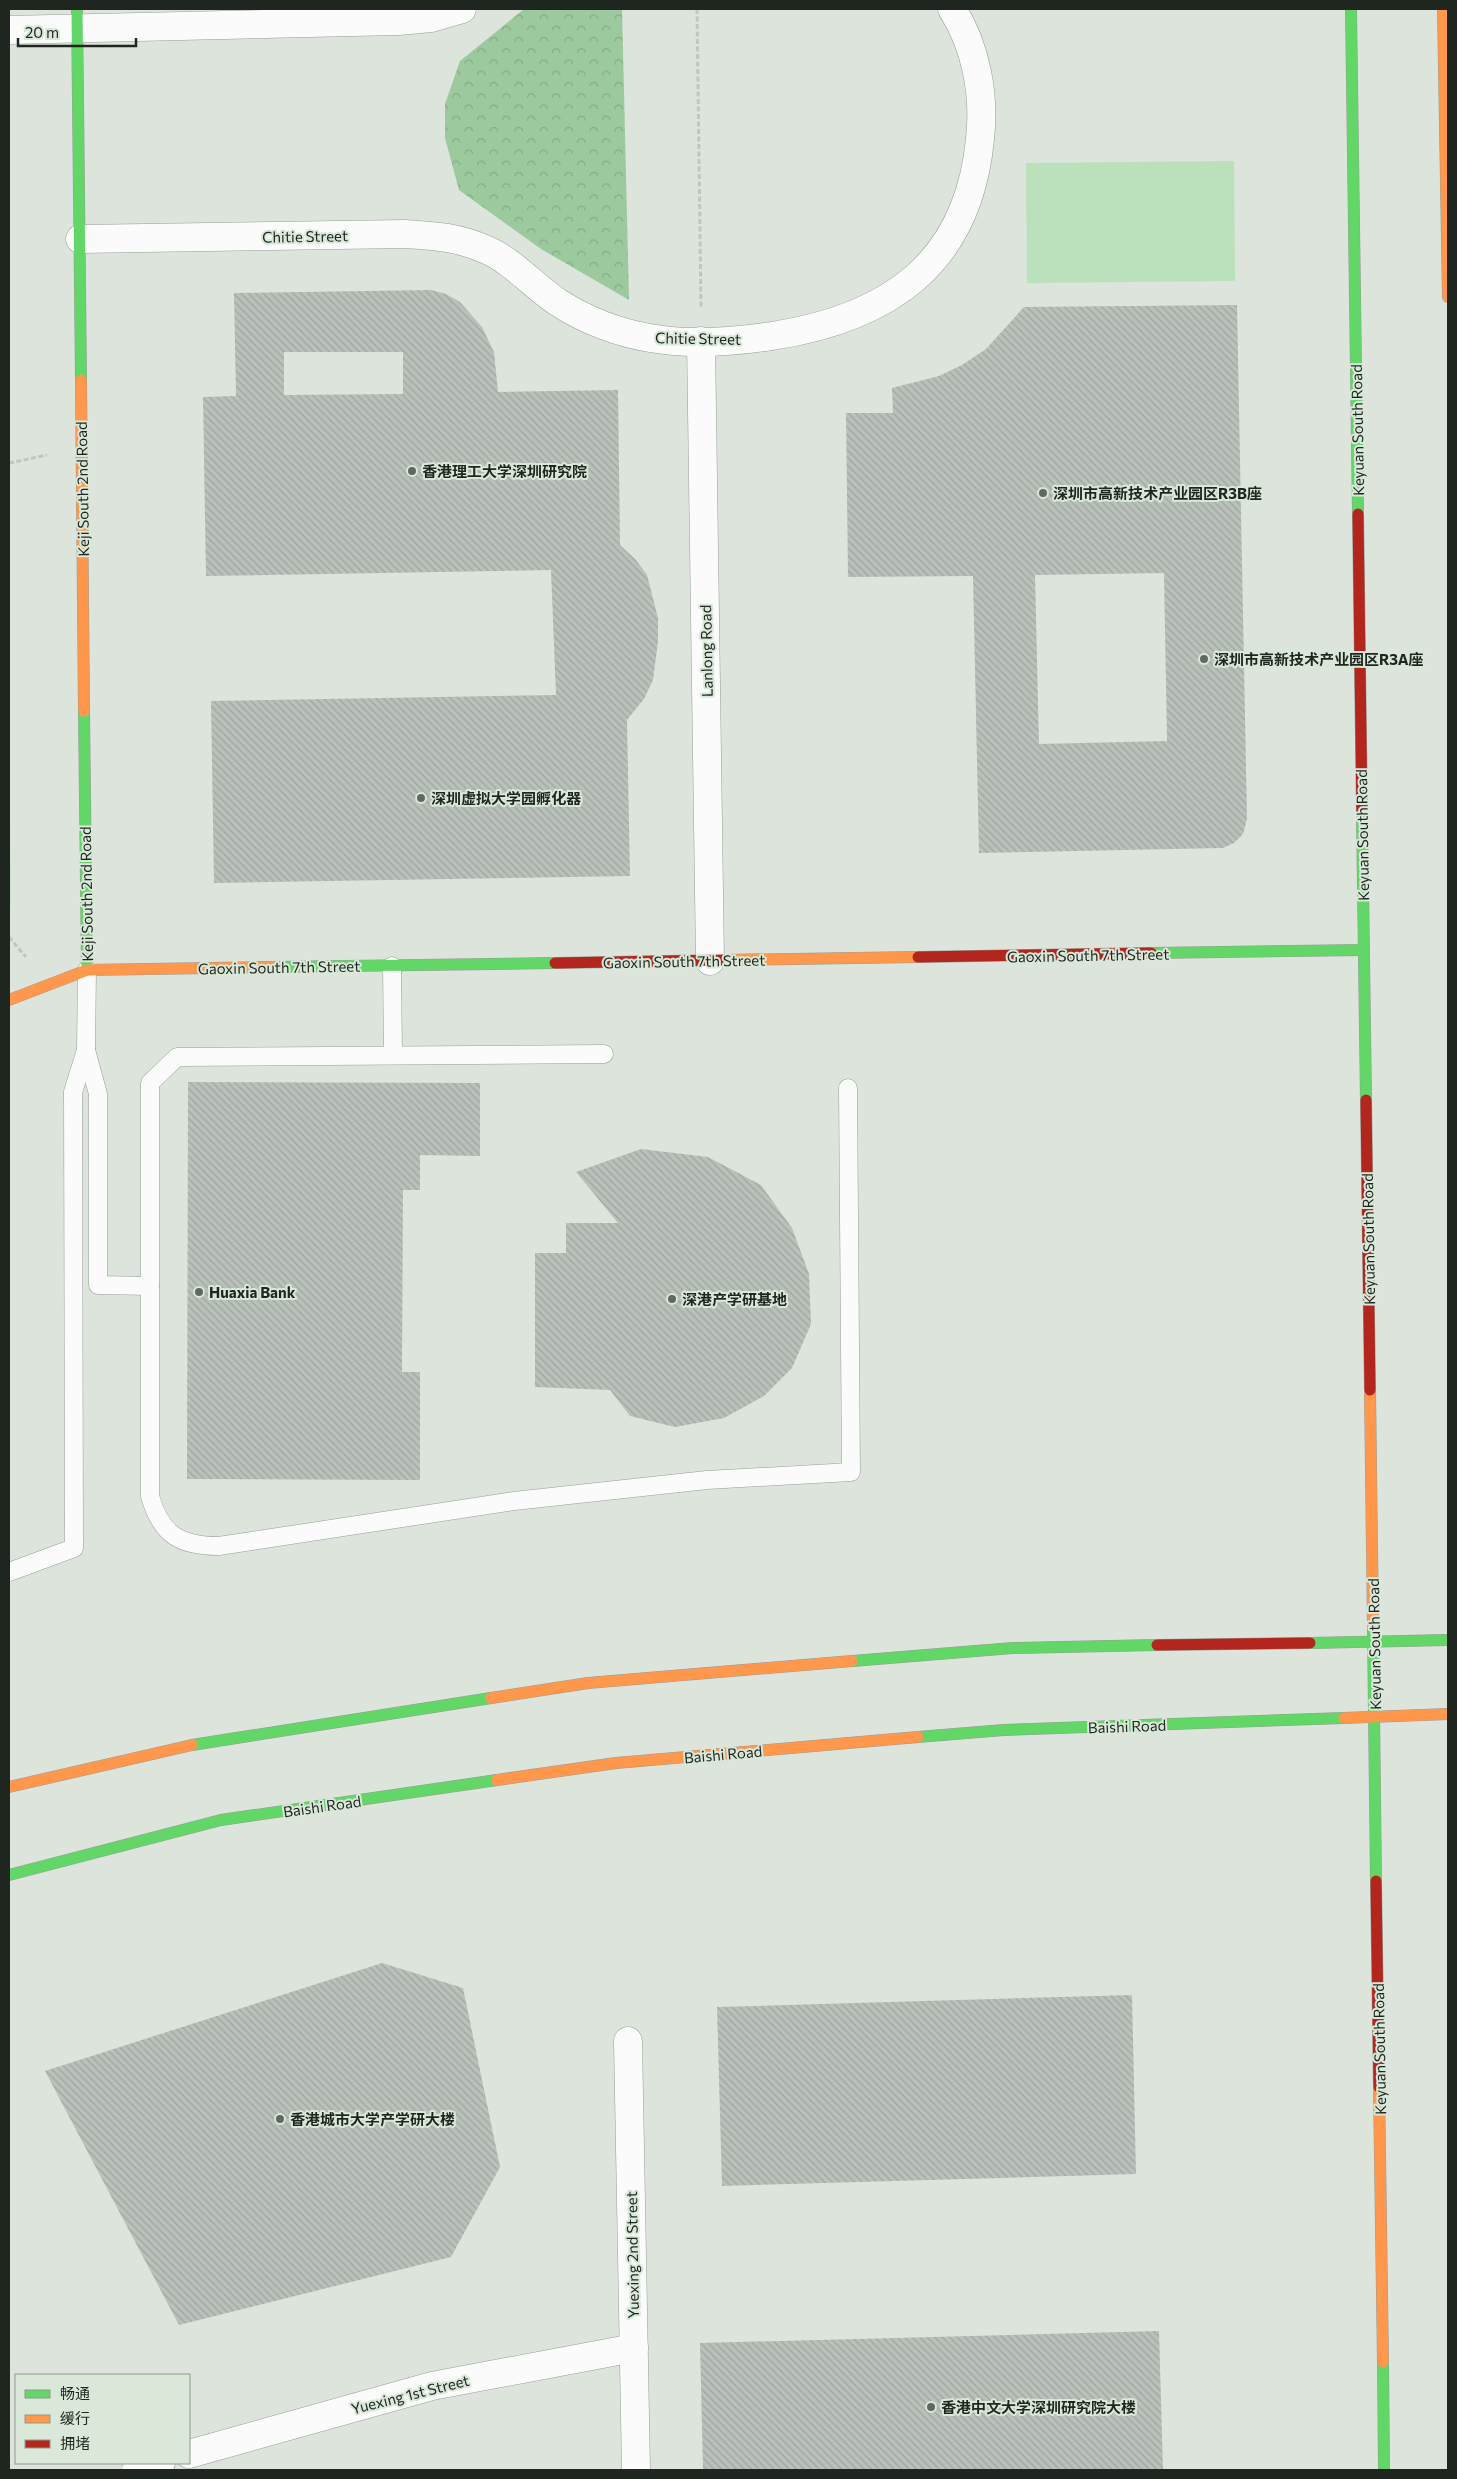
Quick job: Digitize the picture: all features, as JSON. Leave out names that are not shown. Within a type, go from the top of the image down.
[{"type":"main road","name":"Keyuan South Road","points":[[1351,9],[1384,2470]]},
{"type":"main road","points":[[1443,9],[1448,297]]},
{"type":"main road","name":"Keji South 2nd Road","points":[[77,18],[87,970]]},
{"type":"main road","name":"Gaoxin South 7th Street","points":[[9,1000],[87,970],[1364,950]]},
{"type":"main road","points":[[9,1787],[177,1746],[588,1683],[1013,1648],[1374,1643],[1448,1640]]},
{"type":"main road","name":"Baishi Road","points":[[9,1875],[221,1820],[616,1763],[1004,1730],[1375,1715],[1448,1714]]},
{"type":"street","points":[[9,30],[77,18],[398,21],[431,18],[462,9]]},
{"type":"street","name":"Chitie Street","points":[[80,239],[405,234],[451,237],[489,250],[559,304],[600,324],[650,338],[701,341],[750,339],[804,331],[857,315],[904,289],[939,254],[966,206],[978,170],[982,119],[976,66],[959,20],[952,9]]},
{"type":"street","name":"Lanlong Road","points":[[701,341],[710,961]]},
{"type":"street","name":"Yuexing 2nd Street","points":[[628,2040],[636,2470]]},
{"type":"street","name":"Yuexing 1st Street","points":[[190,2454],[432,2386],[634,2348]]},
{"type":"street","points":[[136,2470],[157,2464]]},
{"type":"lane","points":[[392,966],[393,1055]]},
{"type":"lane","points":[[87,970],[86,1050],[98,1094],[98,1285],[150,1286]]},
{"type":"lane","points":[[9,1572],[74,1548],[73,1092],[86,1050]]},
{"type":"lane","points":[[604,1054],[177,1057],[150,1083],[150,1496],[155,1513],[163,1526],[177,1539],[196,1546],[219,1546],[514,1501],[707,1480],[851,1472],[848,1088]]},
{"type":"path","points":[[697,9],[701,341]]},
{"type":"green space","points":[[524,9],[622,9],[629,300],[541,249],[459,190],[445,138],[445,104],[460,61]]},
{"type":"green space","points":[[1234,161],[1235,281],[1027,283],[1026,163]]},
{"type":"green space","points":[[9,743],[11,904],[9,908]]},
{"type":"building","points":[[431,290],[446,294],[460,302],[482,327],[494,352],[498,392],[618,390],[620,545],[636,560],[647,575],[658,618],[658,641],[653,680],[644,699],[627,720],[630,876],[214,883],[211,701],[556,695],[551,570],[206,576],[203,397],[236,396],[234,293]],"holes":[[[284,352],[403,352],[403,394],[284,395]]]},
{"type":"building","points":[[1237,305],[1247,819],[1243,834],[1234,843],[1223,848],[979,853],[973,576],[848,577],[846,413],[893,413],[892,388],[939,376],[962,365],[986,349],[1024,307]],"holes":[[[1164,573],[1167,741],[1039,744],[1035,575]]]},
{"type":"building","points":[[188,1082],[480,1083],[480,1156],[420,1155],[420,1190],[403,1190],[402,1372],[420,1372],[420,1480],[187,1479]]},
{"type":"building","name":"深港产学研基地","points":[[641,1149],[708,1157],[761,1185],[792,1228],[809,1274],[811,1324],[792,1368],[764,1396],[724,1418],[675,1427],[630,1416],[610,1390],[535,1387],[535,1253],[566,1253],[566,1223],[618,1223],[576,1172]]},
{"type":"building","name":"香港城市大学产学研大楼","points":[[382,1963],[463,1988],[500,2167],[451,2257],[179,2325],[45,2071]]},
{"type":"building","points":[[1132,1995],[1136,2174],[722,2186],[717,2007]]},
{"type":"building","name":"香港中文大学深圳研究院大楼","points":[[1159,2331],[1163,2470],[703,2470],[700,2343]]},
{"type":"traffic: fast","points":[[77,9],[81,380]]},
{"type":"traffic: fast","points":[[1351,9],[1358,514]]},
{"type":"traffic: fast","points":[[84,711],[87,970]]},
{"type":"traffic: fast","points":[[1362,814],[1366,1100]]},
{"type":"traffic: fast","points":[[1151,953],[1364,950]]},
{"type":"traffic: fast","points":[[272,967],[555,963]]},
{"type":"traffic: fast","points":[[1373,1626],[1376,1881]]},
{"type":"traffic: fast","points":[[1310,1643],[1448,1640]]},
{"type":"traffic: fast","points":[[852,1661],[1013,1648],[1157,1645]]},
{"type":"traffic: fast","points":[[192,1745],[491,1698]]},
{"type":"traffic: fast","points":[[918,1737],[1004,1730],[1344,1718]]},
{"type":"traffic: fast","points":[[9,1875],[221,1820],[497,1780]]},
{"type":"traffic: fast","points":[[1383,2362],[1384,2470]]},
{"type":"traffic: slow","points":[[1443,9],[1448,297]]},
{"type":"traffic: slow","points":[[81,380],[84,711]]},
{"type":"traffic: slow","points":[[723,960],[918,957]]},
{"type":"traffic: slow","points":[[9,1000],[87,970],[272,967]]},
{"type":"traffic: slow","points":[[1370,1390],[1373,1626]]},
{"type":"traffic: slow","points":[[491,1698],[588,1683],[852,1661]]},
{"type":"traffic: slow","points":[[1344,1718],[1448,1714]]},
{"type":"traffic: slow","points":[[497,1780],[616,1763],[918,1737]]},
{"type":"traffic: slow","points":[[9,1787],[192,1745]]},
{"type":"traffic: slow","points":[[1379,2087],[1383,2362]]},
{"type":"traffic: jam","points":[[1358,514],[1362,814]]},
{"type":"traffic: jam","points":[[918,957],[1151,953]]},
{"type":"traffic: jam","points":[[555,963],[723,960]]},
{"type":"traffic: jam","points":[[1366,1100],[1370,1390]]},
{"type":"traffic: jam","points":[[1157,1645],[1310,1643]]},
{"type":"traffic: jam","points":[[1376,1881],[1379,2087]]},
{"type":"place","name":"香港理工大学深圳研究院","points":[[412,471]]},
{"type":"place","name":"深圳市高新技术产业园区R3B座","points":[[1043,493]]},
{"type":"place","name":"深圳市高新技术产业园区R3A座","points":[[1204,659]]},
{"type":"place","name":"深圳虚拟大学园孵化器","points":[[421,798]]},
{"type":"place","name":"Huaxia Bank","points":[[199,1292]]},
{"type":"place","name":"深港产学研基地","points":[[672,1299]]},
{"type":"place","name":"香港城市大学产学研大楼","points":[[280,2119]]},
{"type":"place","name":"香港中文大学深圳研究院大楼","points":[[931,2407]]}]
